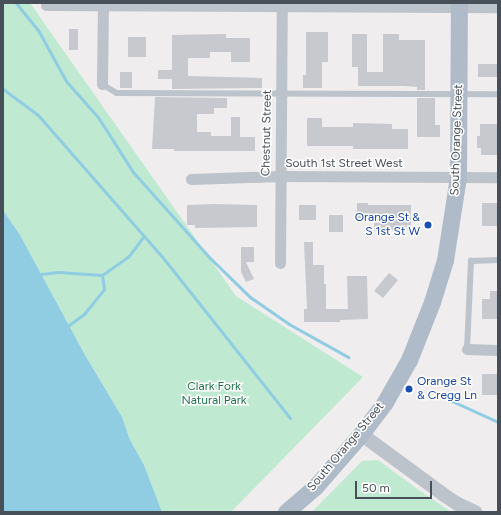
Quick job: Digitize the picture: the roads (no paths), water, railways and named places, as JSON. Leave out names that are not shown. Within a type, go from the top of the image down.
[{"type":"main road","name":"South Orange Street","points":[[286,512],[315,487],[361,434],[385,402],[409,360],[421,335],[445,260],[458,177],[459,5]]},
{"type":"street","points":[[102,84],[103,4]]},
{"type":"street","points":[[46,5],[282,4],[459,5],[498,7]]},
{"type":"street","name":"Chestnut Street","points":[[280,263],[282,4]]},
{"type":"street","name":"South 1st Street West","points":[[191,179],[280,176],[498,177]]},
{"type":"street","points":[[467,350],[498,350]]},
{"type":"street","points":[[361,434],[444,495],[475,512]]},
{"type":"lane","points":[[102,84],[117,93],[498,94]]},
{"type":"lane","points":[[467,350],[471,261],[498,260]]},
{"type":"water","points":[[3,210],[20,235],[85,355],[122,417],[130,440],[144,465],[162,512],[3,512]]},
{"type":"waterway","points":[[16,3],[38,30],[66,81],[98,117],[133,172],[210,258],[250,297],[289,324],[348,357]]},
{"type":"waterway","points":[[3,89],[38,115],[164,259],[290,418]]},
{"type":"waterway","points":[[41,274],[58,272],[102,275],[128,257],[144,236]]},
{"type":"waterway","points":[[69,325],[84,314],[104,289],[102,275]]},
{"type":"waterway","points":[[441,396],[498,422]]},
{"type":"place","name":"Orange St & S 1st St W","points":[[428,225]]},
{"type":"place","name":"Orange St & Cregg Ln","points":[[409,389]]},
{"type":"park label","name":"Clark Fork Natural Park","points":[[214,394]]}]
